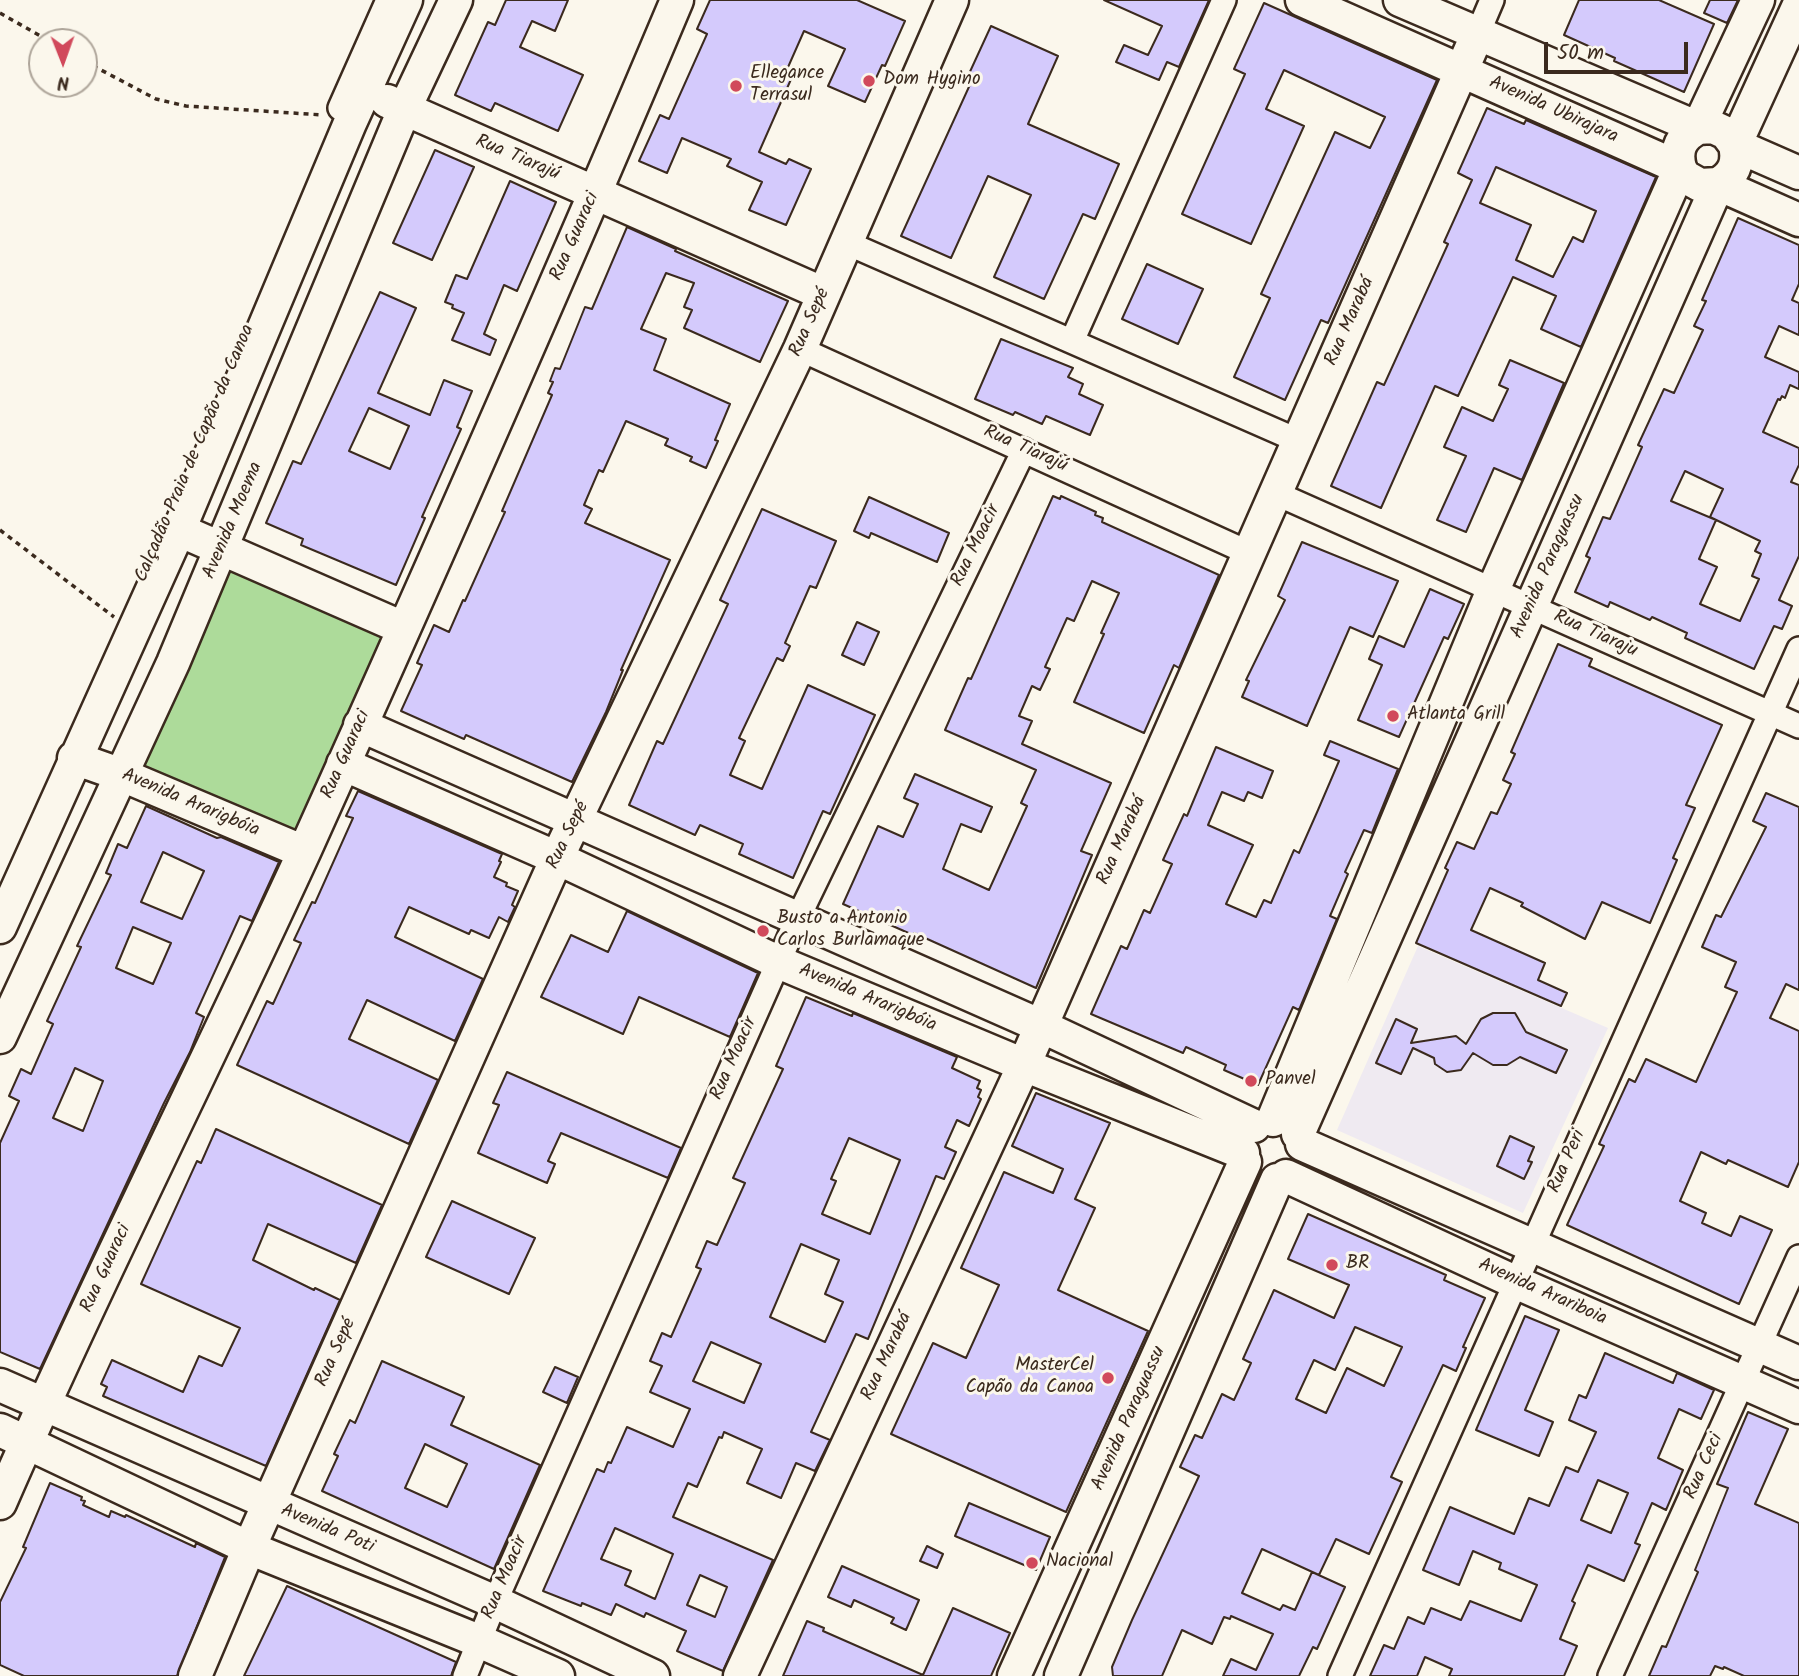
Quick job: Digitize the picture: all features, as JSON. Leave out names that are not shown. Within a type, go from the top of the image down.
[{"type":"main road","points":[[0,927],[179,530],[364,90],[406,0]]},
{"type":"main road","name":"Avenida Moema","points":[[0,1037],[223,549],[404,110],[456,0]]},
{"type":"main road","name":"Rua Guaraci","points":[[0,1503],[13,1436],[44,1404],[304,852],[596,193],[677,0]]},
{"type":"main road","name":"Rua Sepé","points":[[195,1676],[249,1548],[557,858],[800,349],[952,0]]},
{"type":"main road","name":"Avenida Ubirajara","points":[[1303,0],[1679,168],[1684,176],[1700,186],[1718,184],[1799,220]]},
{"type":"main road","points":[[1399,0],[1698,128],[1713,127],[1726,133],[1735,145],[1799,173]]},
{"type":"main road","name":"Avenida Paraguassu","points":[[1269,1140],[1493,590],[1679,168],[1678,148],[1682,139],[1698,128],[1758,0]]},
{"type":"main road","name":"Avenida Paraguassu","points":[[1014,1676],[1269,1140],[1531,607],[1718,184],[1733,172],[1736,164],[1735,145],[1799,5]]},
{"type":"main road","name":"Rua Marabá","points":[[740,1676],[1024,1065],[1478,33]]},
{"type":"main road","name":"Rua Tiarajú","points":[[364,90],[824,294]]},
{"type":"main road","points":[[179,530],[403,628]]},
{"type":"main road","points":[[360,725],[1041,1026],[1269,1140]]},
{"type":"main road","name":"Avenida Ararigbóia","points":[[74,758],[122,775],[304,852]]},
{"type":"main road","name":"Avenida Ararigbóia","points":[[342,764],[557,858],[778,962],[1024,1065],[1269,1140]]},
{"type":"main road","name":"Avenida Paraguassu","points":[[1061,1676],[1281,1178],[1299,1163],[1269,1140]]},
{"type":"main road","name":"Avenida Arariboia","points":[[1799,1363],[1531,1244],[1269,1140],[1258,1176],[1281,1178],[1799,1407]]},
{"type":"main road","points":[[1653,1343],[1670,1305]]},
{"type":"main road","name":"Avenida Poti","points":[[0,1385],[495,1602],[653,1676]]},
{"type":"main road","points":[[13,1436],[249,1548],[480,1641],[558,1676]]},
{"type":"street","name":"Calçadão Praia de Capão da Canoa","points":[[0,906],[124,625],[336,116],[388,0]]},
{"type":"street","points":[[1072,341],[1224,0]]},
{"type":"street","name":"Rua Marabá","points":[[1478,33],[1492,0]]},
{"type":"street","points":[[846,243],[1299,441]]},
{"type":"street","name":"Rua Tiarajú","points":[[800,349],[1250,553]]},
{"type":"street","name":"Rua Moacir","points":[[465,1676],[495,1602],[797,920],[1024,450]]},
{"type":"street","name":"Rua Tiaraju","points":[[1275,493],[1799,726]]},
{"type":"street","name":"Rua Peri","points":[[1340,1676],[1799,649]]},
{"type":"street","name":"Rua Ceci","points":[[1611,1676],[1799,1257]]},
{"type":"path","points":[[0,13],[28,29]]},
{"type":"path","points":[[98,69],[156,99],[186,106],[336,116]]},
{"type":"path","points":[[0,530],[124,625]]},
{"type":"shaded area","points":[[1418,946],[1608,1028],[1523,1213],[1337,1130]]},
{"type":"green space","points":[[226,560],[385,632],[297,839],[138,769]]},
{"type":"building","points":[[506,0],[568,0],[555,31],[532,21],[520,47],[583,75],[558,131],[495,103],[491,111],[455,95],[488,22],[495,25]]},
{"type":"building","points":[[710,0],[857,0],[905,21],[865,102],[828,86],[845,49],[804,31],[785,74],[792,77],[759,152],[786,164],[789,159],[811,169],[786,225],[749,210],[762,182],[727,166],[731,159],[682,138],[667,173],[639,161],[660,115],[669,119],[707,34],[697,29]]},
{"type":"building","points":[[1104,0],[1209,0],[1179,67],[1167,62],[1159,80],[1116,62],[1124,45],[1148,55],[1162,26]]},
{"type":"building","points":[[1579,0],[1659,0],[1714,24],[1684,92],[1564,35]]},
{"type":"building","points":[[1710,0],[1738,0],[1727,23],[1704,13]]},
{"type":"building","points":[[1264,3],[1437,80],[1328,323],[1321,320],[1285,400],[1234,377],[1270,298],[1261,294],[1335,132],[1370,148],[1385,117],[1284,70],[1266,109],[1304,126],[1251,244],[1182,214],[1245,74],[1234,69]]},
{"type":"building","points":[[991,26],[1058,56],[1028,124],[1119,164],[1095,219],[1083,214],[1044,299],[994,277],[1031,195],[988,176],[951,258],[901,236],[973,78],[968,76]]},
{"type":"building","points":[[1487,108],[1524,124],[1526,120],[1656,177],[1581,347],[1541,329],[1556,296],[1513,277],[1458,396],[1435,386],[1381,508],[1331,486],[1377,382],[1384,385],[1448,244],[1444,242],[1472,180],[1458,173]],"holes":[[[1496,167],[1596,211],[1583,242],[1573,237],[1553,277],[1516,260],[1531,225],[1480,203]]]},
{"type":"building","points":[[435,150],[474,167],[432,260],[393,243]]},
{"type":"building","points":[[510,181],[556,202],[517,291],[504,285],[484,334],[496,340],[490,355],[452,340],[464,313],[445,302],[456,275],[467,279]]},
{"type":"building","points":[[1738,218],[1799,245],[1799,284],[1792,300],[1799,303],[1799,335],[1779,326],[1765,357],[1799,372],[1799,389],[1790,385],[1785,398],[1782,396],[1778,399],[1763,432],[1799,448],[1799,465],[1791,482],[1799,485],[1799,556],[1779,600],[1792,606],[1782,629],[1774,626],[1754,669],[1685,638],[1687,633],[1652,617],[1650,620],[1610,602],[1608,607],[1575,592],[1590,558],[1586,556],[1603,517],[1610,519],[1642,447],[1638,445],[1664,389],[1674,393],[1703,330],[1694,326],[1706,301],[1702,300]],"holes":[[[1685,471],[1723,489],[1710,517],[1760,541],[1755,551],[1761,554],[1752,576],[1759,579],[1740,621],[1700,604],[1717,567],[1699,559],[1716,520],[1671,501]]]},
{"type":"building","points":[[627,227],[788,301],[760,362],[684,328],[692,310],[684,307],[694,283],[666,273],[641,329],[666,339],[654,370],[730,404],[706,468],[690,461],[692,457],[665,445],[668,439],[626,421],[603,472],[599,470],[584,505],[592,509],[585,523],[670,560],[621,670],[606,712],[572,782],[466,735],[464,739],[401,711],[422,665],[417,663],[434,625],[449,632],[463,600],[465,601],[505,512],[502,511],[552,395],[548,393],[555,368],[560,369],[585,307],[592,309]]},
{"type":"building","points":[[1147,264],[1203,289],[1178,344],[1122,319]]},
{"type":"building","points":[[380,292],[416,308],[378,393],[430,415],[444,380],[472,391],[457,427],[461,429],[422,517],[425,518],[396,585],[301,545],[303,539],[266,523],[293,461],[301,464]],"holes":[[[369,408],[409,426],[390,469],[349,451]]]},
{"type":"building","points":[[1001,339],[1073,368],[1068,377],[1083,384],[1079,394],[1103,405],[1090,435],[1046,416],[1042,424],[975,399]]},
{"type":"building","points":[[1510,360],[1564,383],[1522,480],[1494,468],[1466,532],[1437,520],[1466,456],[1444,447],[1462,407],[1493,421],[1508,389],[1499,385]]},
{"type":"building","points":[[1053,496],[1060,499],[1061,496],[1096,512],[1095,515],[1103,518],[1102,522],[1219,575],[1179,668],[1174,665],[1144,733],[1074,702],[1119,593],[1092,581],[1074,621],[1067,618],[1045,667],[1050,669],[1040,690],[1032,686],[1019,716],[1032,721],[1022,744],[1111,783],[1081,851],[1092,855],[1036,988],[843,904],[878,826],[903,837],[918,804],[904,798],[915,774],[992,807],[981,832],[961,824],[943,869],[989,890],[1027,806],[1021,803],[1036,770],[945,730],[968,678],[971,679]]},
{"type":"building","points":[[869,497],[949,533],[937,562],[871,533],[869,538],[854,531]]},
{"type":"building","points":[[762,509],[836,541],[816,588],[810,586],[785,643],[790,646],[783,661],[777,658],[739,738],[745,741],[730,775],[762,789],[808,685],[875,715],[830,814],[823,811],[793,878],[739,854],[743,844],[700,825],[695,835],[629,805],[657,741],[663,744],[728,604],[720,600]]},
{"type":"building","points":[[1302,542],[1398,581],[1373,637],[1350,627],[1307,726],[1242,697],[1249,681],[1246,680],[1285,600],[1278,596]]},
{"type":"building","points":[[1430,589],[1464,604],[1448,639],[1444,637],[1399,737],[1358,720],[1382,665],[1369,659],[1379,636],[1404,647]]},
{"type":"building","points":[[857,622],[879,632],[864,665],[842,655]]},
{"type":"building","points":[[1558,644],[1592,659],[1589,666],[1722,725],[1686,805],[1695,808],[1673,858],[1677,860],[1650,923],[1602,902],[1585,939],[1521,906],[1523,903],[1490,888],[1471,930],[1545,963],[1538,980],[1567,993],[1561,1006],[1416,943],[1448,870],[1445,868],[1457,842],[1474,849],[1491,812],[1497,814],[1511,784],[1503,780],[1515,754],[1511,752]]},
{"type":"building","points":[[1330,741],[1398,769],[1372,833],[1364,830],[1345,872],[1348,874],[1330,916],[1337,919],[1299,1010],[1293,1007],[1258,1085],[1224,1070],[1226,1065],[1186,1047],[1183,1053],[1091,1014],[1121,946],[1127,949],[1144,910],[1150,913],[1172,864],[1163,860],[1184,814],[1187,816],[1216,747],[1273,771],[1262,798],[1248,792],[1244,801],[1222,792],[1208,825],[1253,845],[1226,904],[1256,917],[1264,900],[1271,903],[1294,850],[1299,853],[1339,761],[1324,755]]},
{"type":"building","points":[[358,791],[502,854],[494,877],[518,891],[508,922],[499,917],[489,938],[471,930],[469,934],[409,907],[395,937],[483,979],[455,1041],[367,1000],[349,1039],[438,1080],[409,1144],[237,1065],[267,1001],[273,1004],[301,943],[294,940],[312,902],[315,903],[353,818],[346,816]]},
{"type":"building","points":[[1766,793],[1799,807],[1799,990],[1786,984],[1770,1018],[1799,1031],[1799,1162],[1788,1187],[1728,1160],[1726,1164],[1701,1152],[1680,1201],[1706,1213],[1702,1223],[1731,1236],[1740,1216],[1772,1230],[1739,1304],[1567,1225],[1604,1146],[1599,1144],[1629,1079],[1635,1082],[1646,1059],[1696,1082],[1737,992],[1725,987],[1736,962],[1702,947],[1716,915],[1721,917],[1766,827],[1753,821]]},
{"type":"building","points":[[146,806],[279,862],[252,921],[240,916],[196,1013],[204,1017],[190,1052],[40,1369],[0,1352],[0,1143],[19,1101],[9,1096],[21,1069],[31,1074],[53,1024],[47,1021],[81,947],[77,946],[111,875],[106,873],[118,844],[127,848]],"holes":[[[163,852],[204,871],[182,919],[141,902]],[[133,927],[171,943],[153,984],[116,968]],[[75,1068],[103,1081],[83,1131],[53,1118]]]},
{"type":"building","points":[[627,911],[758,973],[730,1037],[639,997],[623,1034],[541,997],[571,935],[608,952]]},
{"type":"building","points":[[806,997],[852,1016],[853,1013],[957,1057],[952,1068],[980,1081],[977,1088],[981,1090],[978,1097],[981,1099],[969,1126],[957,1120],[945,1147],[956,1152],[944,1179],[936,1176],[868,1339],[856,1334],[811,1432],[830,1440],[815,1471],[796,1463],[781,1498],[747,1483],[762,1449],[724,1432],[722,1438],[719,1437],[697,1487],[688,1483],[673,1517],[773,1560],[723,1671],[677,1651],[686,1631],[646,1613],[644,1617],[616,1604],[611,1615],[543,1591],[597,1469],[604,1472],[608,1462],[611,1463],[627,1427],[673,1447],[690,1409],[650,1392],[662,1366],[650,1361],[662,1333],[671,1337],[701,1269],[696,1267],[707,1241],[717,1245],[745,1183],[733,1178],[783,1069],[776,1066]],"holes":[[[849,1138],[900,1160],[870,1234],[822,1214],[836,1181],[831,1179]],[[801,1244],[839,1260],[825,1294],[843,1302],[825,1342],[770,1317]],[[711,1342],[761,1364],[744,1403],[693,1381]],[[615,1528],[673,1554],[655,1599],[625,1585],[631,1571],[601,1559]],[[700,1575],[727,1587],[715,1617],[687,1605]]]},
{"type":"building","points":[[1493,1013],[1515,1013],[1526,1032],[1567,1050],[1556,1073],[1520,1057],[1507,1065],[1493,1065],[1473,1053],[1461,1070],[1447,1072],[1435,1064],[1434,1058],[1413,1048],[1401,1074],[1376,1063],[1396,1019],[1417,1029],[1411,1043],[1456,1036],[1466,1044],[1481,1019]]},
{"type":"building","points":[[507,1072],[681,1148],[668,1178],[561,1133],[548,1161],[555,1164],[547,1183],[478,1153],[499,1105],[493,1103]]},
{"type":"building","points":[[1036,1093],[1110,1123],[1075,1199],[1095,1208],[1058,1290],[1148,1331],[1066,1512],[891,1434],[933,1343],[966,1358],[999,1285],[961,1268],[1004,1172],[1053,1193],[1063,1169],[1012,1146]]},
{"type":"building","points":[[216,1129],[382,1205],[356,1263],[268,1224],[253,1260],[340,1300],[266,1466],[103,1396],[107,1387],[101,1384],[112,1360],[183,1392],[199,1356],[222,1366],[240,1328],[141,1284],[197,1161],[201,1163]]},
{"type":"building","points":[[1510,1136],[1534,1147],[1528,1161],[1532,1162],[1524,1179],[1497,1166]]},
{"type":"building","points":[[452,1201],[535,1238],[509,1294],[426,1257]]},
{"type":"building","points":[[1308,1214],[1446,1275],[1444,1280],[1485,1298],[1463,1347],[1466,1348],[1456,1371],[1443,1365],[1391,1477],[1402,1482],[1369,1554],[1336,1539],[1319,1575],[1262,1549],[1242,1593],[1280,1610],[1283,1605],[1295,1610],[1312,1572],[1345,1587],[1317,1649],[1313,1647],[1299,1676],[1223,1676],[1231,1659],[1256,1670],[1273,1634],[1231,1616],[1230,1619],[1224,1617],[1212,1644],[1182,1630],[1162,1676],[1113,1676],[1112,1667],[1132,1620],[1199,1476],[1180,1467],[1195,1435],[1202,1438],[1222,1394],[1234,1400],[1251,1363],[1243,1359],[1274,1290],[1334,1318],[1349,1285],[1288,1259]],"holes":[[[1355,1327],[1402,1347],[1384,1386],[1347,1368],[1326,1413],[1296,1399],[1314,1360],[1335,1370]]]},
{"type":"building","points":[[1525,1316],[1559,1330],[1525,1410],[1553,1422],[1539,1456],[1476,1430]]},
{"type":"building","points":[[1605,1353],[1673,1383],[1677,1373],[1714,1390],[1701,1419],[1679,1409],[1658,1458],[1683,1470],[1666,1510],[1652,1503],[1635,1543],[1640,1545],[1624,1581],[1588,1565],[1572,1601],[1575,1603],[1560,1639],[1577,1646],[1564,1676],[1449,1676],[1452,1669],[1425,1657],[1417,1676],[1370,1676],[1384,1645],[1394,1649],[1408,1617],[1424,1624],[1431,1608],[1461,1620],[1470,1601],[1521,1621],[1537,1585],[1499,1569],[1501,1563],[1473,1551],[1459,1585],[1423,1570],[1450,1507],[1514,1534],[1529,1498],[1549,1506],[1566,1467],[1578,1472],[1596,1432],[1569,1420],[1579,1395],[1586,1398]],"holes":[[[1598,1480],[1628,1493],[1611,1533],[1581,1520]]]},
{"type":"building","points":[[382,1361],[464,1397],[451,1425],[540,1465],[494,1569],[322,1491],[338,1456],[334,1454],[350,1420],[355,1423]],"holes":[[[425,1444],[467,1464],[447,1507],[405,1488]]]},
{"type":"building","points":[[555,1367],[578,1377],[567,1403],[543,1392]]},
{"type":"building","points":[[1748,1412],[1788,1429],[1755,1504],[1799,1523],[1799,1676],[1744,1676],[1715,1666],[1710,1676],[1649,1676],[1662,1646],[1666,1647],[1698,1572],[1695,1570],[1728,1488],[1717,1484]]},
{"type":"building","points":[[50,1483],[82,1497],[81,1500],[85,1501],[83,1505],[109,1517],[111,1511],[125,1517],[126,1515],[195,1547],[196,1543],[225,1557],[177,1676],[24,1676],[0,1665],[0,1602],[26,1548],[23,1547]]},
{"type":"building","points":[[969,1503],[1050,1537],[1036,1570],[955,1536]]},
{"type":"building","points":[[927,1546],[943,1554],[937,1568],[920,1561]]},
{"type":"building","points":[[842,1566],[919,1600],[906,1630],[891,1623],[894,1618],[854,1600],[851,1607],[828,1597]]},
{"type":"building","points":[[287,1586],[456,1662],[451,1676],[244,1676]]},
{"type":"building","points":[[953,1608],[1010,1633],[991,1676],[783,1676],[807,1621],[824,1628],[823,1631],[923,1675]]},
{"type":"place","name":"Dom Hygino","points":[[869,81]]},
{"type":"place","name":"Ellegance Terrasul","points":[[736,86]]},
{"type":"place","name":"Atlanta Grill","points":[[1393,716]]},
{"type":"place","name":"Busto a Antonio Carlos Burlamaque","points":[[763,931]]},
{"type":"place","name":"Panvel","points":[[1251,1081]]},
{"type":"place","name":"BR","points":[[1332,1265]]},
{"type":"place","name":"MasterCel Capão da Canoa","points":[[1108,1378]]},
{"type":"place","name":"Nacional","points":[[1032,1563]]}]
